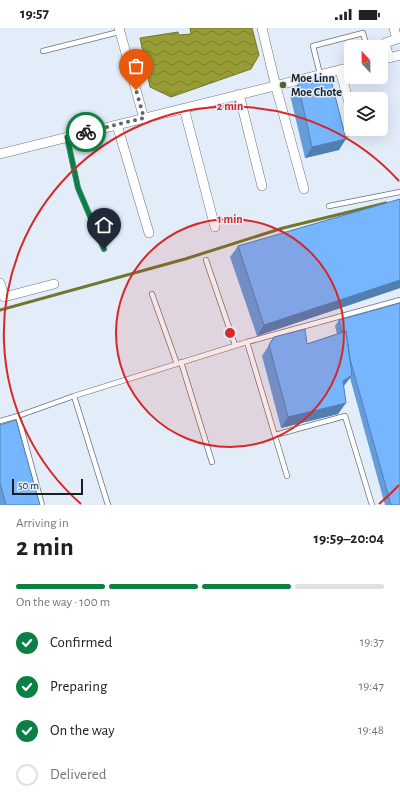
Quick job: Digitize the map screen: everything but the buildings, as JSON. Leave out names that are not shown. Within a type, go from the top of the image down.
[{"type":"street","points":[[262,28],[276,87],[304,190]]},
{"type":"street","points":[[388,42],[397,38],[394,28]]},
{"type":"street","points":[[119,30],[144,118]]},
{"type":"street","points":[[388,58],[400,55]]},
{"type":"street","points":[[0,154],[239,94],[318,78],[344,69]]},
{"type":"street","points":[[340,70],[346,92]]},
{"type":"street","points":[[239,94],[262,186]]},
{"type":"street","points":[[184,108],[215,227]]},
{"type":"street","points":[[116,125],[149,233]]},
{"type":"street","points":[[0,283],[4,297],[54,284]]},
{"type":"lane","points":[[43,51],[119,30]]},
{"type":"lane","points":[[318,78],[313,46],[363,33],[365,40]]},
{"type":"lane","points":[[67,137],[78,188],[104,249]]},
{"type":"lane","points":[[329,206],[400,192]]},
{"type":"lane","points":[[206,260],[235,345]]},
{"type":"lane","points":[[152,294],[179,363],[212,462]]},
{"type":"lane","points":[[0,421],[235,345],[400,300]]},
{"type":"lane","points":[[247,342],[287,476]]},
{"type":"lane","points":[[74,396],[108,505]]},
{"type":"lane","points":[[18,416],[42,505]]},
{"type":"lane","points":[[275,435],[345,416],[372,505]]},
{"type":"water","points":[[190,28],[252,28],[259,55],[251,69],[171,97],[150,87],[140,38],[178,32],[179,35],[191,34]]},
{"type":"waterway","points":[[0,310],[185,259],[283,228],[386,203]]},
{"type":"way so far","points":[[86,132],[144,118],[136,90]]},
{"type":"place","name":"Moe Linn Moe Chote","points":[[283,85]]},
{"type":"route","points":[[86,132],[67,137],[78,188],[104,249]]}]
